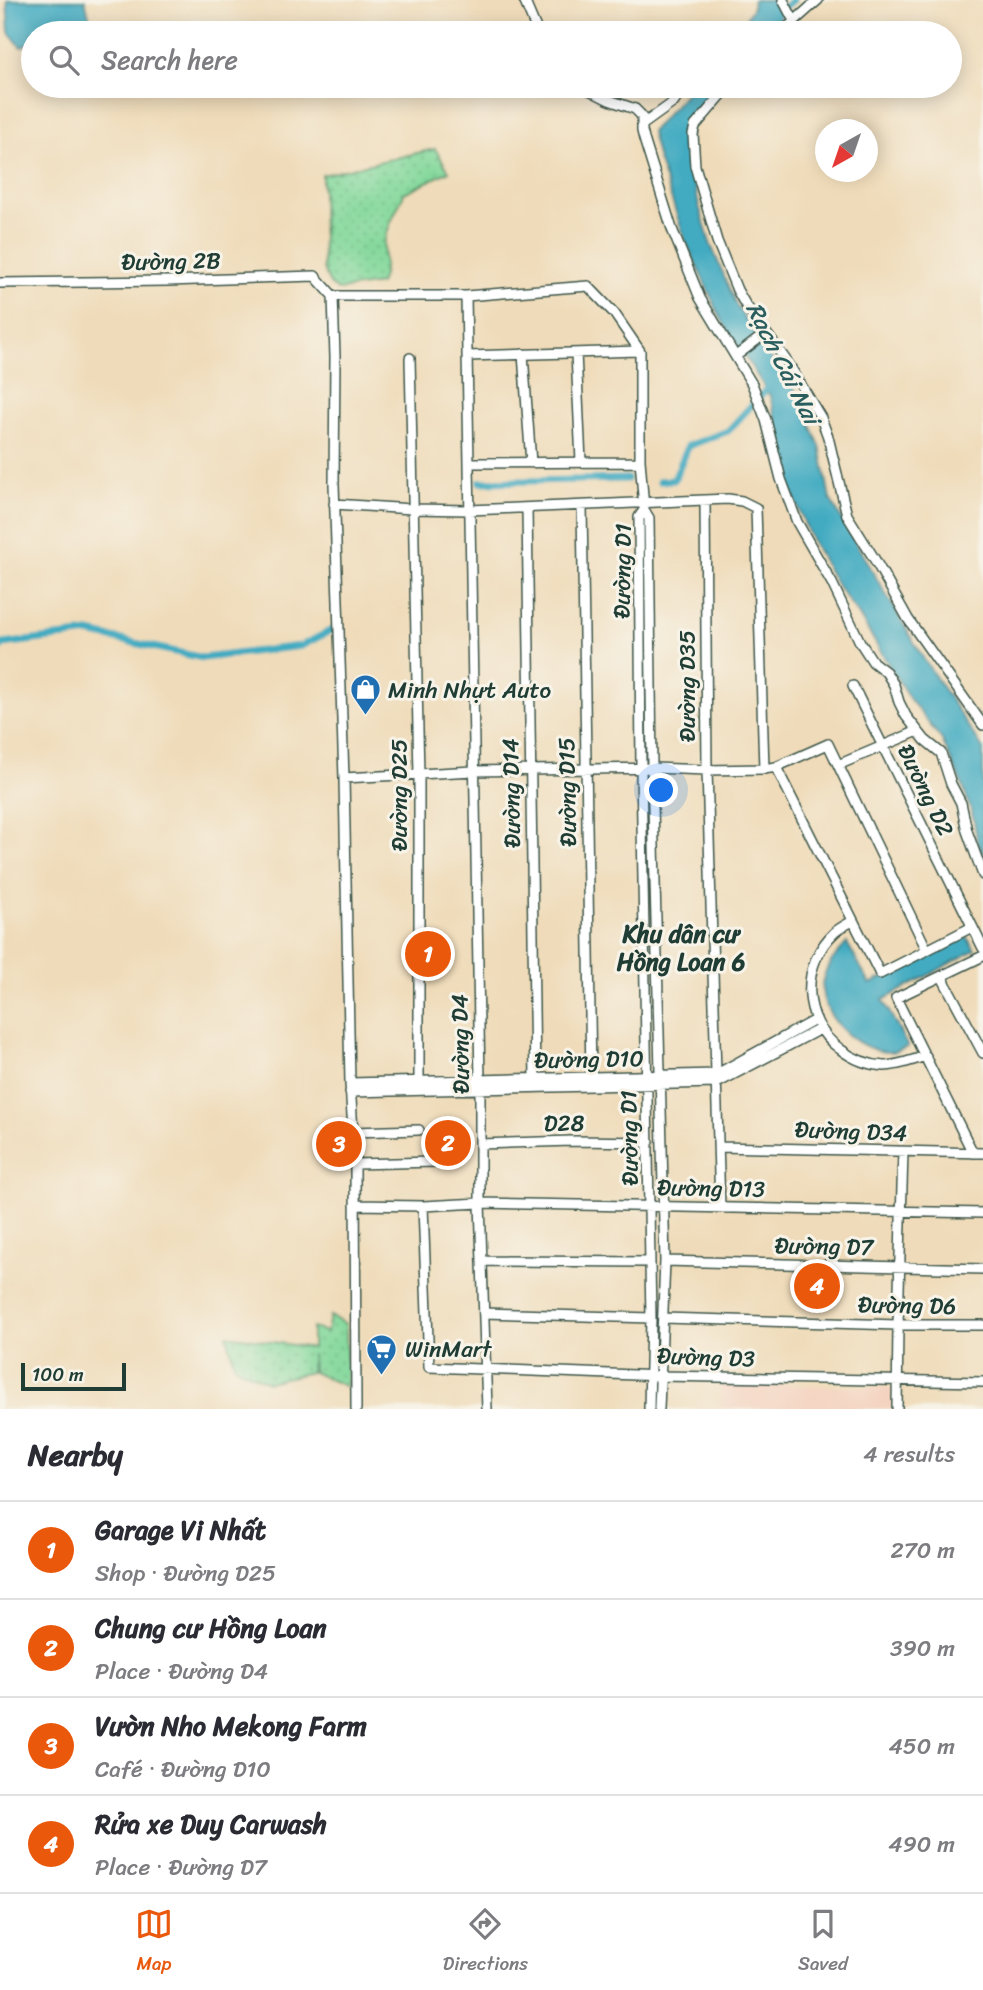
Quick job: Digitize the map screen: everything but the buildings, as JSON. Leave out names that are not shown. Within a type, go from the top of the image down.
[{"type":"street","points":[[524,0],[533,21]]},
{"type":"street","points":[[783,0],[794,21],[818,0]]},
{"type":"street","points":[[605,98],[635,109],[649,120]]},
{"type":"street","points":[[676,98],[649,120],[644,139],[672,229],[700,299],[738,354],[752,384],[766,420],[781,479],[797,522],[832,583],[860,642],[873,662],[886,671],[894,685],[898,702],[906,716],[941,753],[951,784],[961,803],[967,831],[982,873]]},
{"type":"street","points":[[719,98],[695,126],[694,157],[717,241],[737,289],[763,335],[788,363],[821,418],[847,515],[914,629],[983,725]]},
{"type":"street","name":"Đường 2B","points":[[0,283],[315,276],[333,296]]},
{"type":"street","points":[[356,1408],[355,1164],[350,1088],[344,778],[334,504],[333,296],[466,296],[588,286],[614,313],[640,351],[640,462],[644,506]]},
{"type":"street","name":"Đường D4","points":[[466,296],[480,1203],[488,1409]]},
{"type":"street","points":[[738,354],[763,335]]},
{"type":"street","points":[[467,356],[640,351]]},
{"type":"street","points":[[576,353],[581,463]]},
{"type":"street","points":[[523,354],[530,463]]},
{"type":"street","name":"Đường D25","points":[[410,358],[419,775],[419,1086]]},
{"type":"street","points":[[469,463],[640,462]]},
{"type":"street","points":[[334,504],[470,510],[644,506],[705,500],[742,500],[756,508],[764,769]]},
{"type":"street","name":"Đường D35","points":[[705,500],[707,770],[720,1208]]},
{"type":"street","name":"Đường D15","points":[[582,506],[591,1077]]},
{"type":"street","name":"Đường D1","points":[[644,506],[649,518],[652,768],[665,1261],[659,1409]]},
{"type":"street","name":"Đường D1","points":[[644,506],[639,517],[650,1206],[649,1409]]},
{"type":"street","name":"Đường D14","points":[[527,508],[535,1079]]},
{"type":"street","name":"Đường D2","points":[[853,686],[983,948]]},
{"type":"street","points":[[838,765],[918,731]]},
{"type":"street","points":[[344,778],[652,768],[764,769],[776,767],[828,744],[927,950]]},
{"type":"street","points":[[776,767],[880,974],[972,927]]},
{"type":"street","points":[[853,921],[828,940],[811,973],[809,991],[817,1025],[833,1044],[866,1063],[886,1066],[926,1056]]},
{"type":"street","points":[[978,1153],[895,998],[983,956]]},
{"type":"street","points":[[942,976],[983,1053]]},
{"type":"street","name":"Đường D10","points":[[350,1088],[717,1079],[817,1025]]},
{"type":"street","name":"Đường D10","points":[[480,1085],[591,1077],[648,1081]]},
{"type":"street","points":[[353,1132],[419,1130]]},
{"type":"street","name":"D28","points":[[480,1144],[649,1142]]},
{"type":"street","name":"Đường D34","points":[[719,1147],[978,1153]]},
{"type":"street","points":[[897,1409],[903,1152]]},
{"type":"street","points":[[355,1164],[435,1162]]},
{"type":"street","name":"Đường D13","points":[[355,1205],[424,1206],[480,1203],[983,1213]]},
{"type":"street","name":"Đường D3","points":[[424,1206],[429,1367],[660,1376],[983,1382]]},
{"type":"street","points":[[482,1261],[650,1262]]},
{"type":"street","name":"Đường D7","points":[[665,1261],[983,1269]]},
{"type":"street","points":[[484,1313],[651,1318]]},
{"type":"street","name":"Đường D6","points":[[663,1318],[983,1325]]},
{"type":"shaded area","points":[[721,1383],[892,1388],[892,1409],[721,1409]]},
{"type":"green space","points":[[435,149],[449,171],[404,193],[387,233],[380,284],[338,290],[330,284],[323,269],[322,175]]},
{"type":"green space","points":[[330,1316],[346,1324],[347,1387],[313,1372],[312,1354],[311,1372],[268,1382],[235,1367],[227,1335],[312,1348],[312,1328],[327,1332]]},
{"type":"water","points":[[7,0],[85,0],[89,21],[21,21],[21,47],[9,32]]},
{"type":"water","points":[[753,0],[771,0],[782,12],[779,21],[744,21],[752,9]]},
{"type":"water","name":"Rạch Cái Nai","points":[[681,98],[711,98],[689,126],[690,160],[710,243],[737,307],[797,394],[820,446],[830,499],[925,661],[983,749],[983,858],[962,784],[942,740],[909,698],[858,614],[836,584],[811,539],[789,485],[785,456],[770,396],[721,319],[686,242],[651,132]]},
{"type":"water","points":[[967,937],[975,950],[883,1000],[908,1047],[892,1052],[866,1046],[842,1030],[826,1006],[823,993],[825,974],[847,943],[870,984]]},
{"type":"waterway","points":[[775,15],[793,0]]},
{"type":"waterway","points":[[660,481],[674,480],[688,446],[728,431],[771,384]]},
{"type":"waterway","points":[[480,482],[627,479]]},
{"type":"waterway","points":[[0,647],[3,644],[89,633],[203,658],[301,646],[332,630]]},
{"type":"place","name":"Minh Nhựt Auto","points":[[365,717]]},
{"type":"place","name":"Garage Vi Nhất","points":[[428,954]]},
{"type":"place","name":"Chung cư Hồng Loan","points":[[448,1143]]},
{"type":"place","name":"Vườn Nho Mekong Farm","points":[[339,1144]]},
{"type":"place","name":"Rửa xe Duy Carwash","points":[[817,1286]]},
{"type":"place","name":"WinMart","points":[[382,1376]]},
{"type":"district","name":"Khu dân cư Hồng Loan 6","points":[[681,948]]}]
